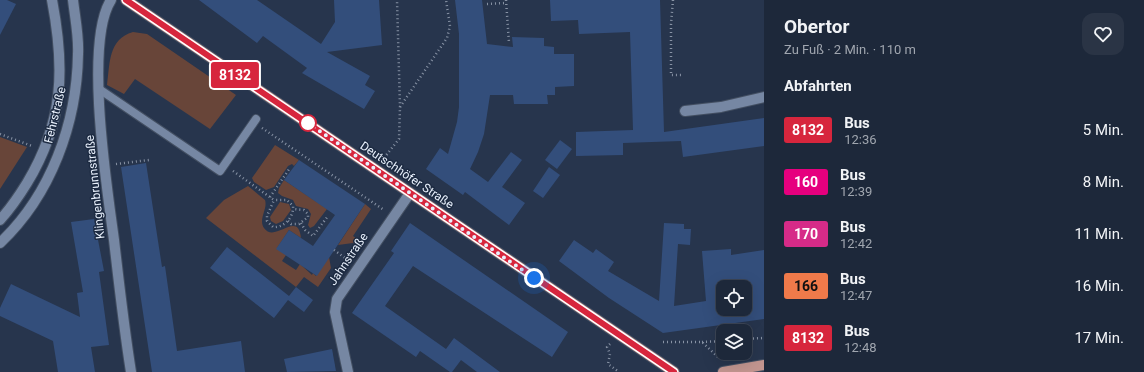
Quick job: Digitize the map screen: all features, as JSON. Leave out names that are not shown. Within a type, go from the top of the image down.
[{"type":"main road","name":"Deutschhöfer Straße","points":[[126,0],[674,372]]},
{"type":"main road","points":[[727,371],[764,365]]},
{"type":"street","name":"Fehrstraße","points":[[0,220],[18,197],[34,171],[52,126],[58,106],[60,53],[52,0]]},
{"type":"street","name":"Fehrstraße","points":[[0,243],[18,223],[42,188],[52,168],[67,130],[77,73],[78,46],[73,0]]},
{"type":"street","name":"Klingenbrunnstraße","points":[[111,0],[107,6],[102,27],[98,69],[99,89],[105,161],[131,372]]},
{"type":"street","points":[[685,111],[721,106],[764,97]]},
{"type":"street","name":"Jahnstraße","points":[[348,372],[335,306],[337,299],[410,193]]},
{"type":"lane","points":[[99,89],[220,171],[255,120]]},
{"type":"path","points":[[384,158],[398,139],[400,107],[397,0]]},
{"type":"path","points":[[400,107],[447,38],[450,26],[446,0]]},
{"type":"path","points":[[673,0],[671,24],[671,75],[682,75]]},
{"type":"path","points":[[487,4],[506,2],[509,43]]},
{"type":"path","points":[[255,120],[394,216]]},
{"type":"path","points":[[0,134],[32,146]]},
{"type":"path","points":[[105,161],[149,160]]},
{"type":"path","points":[[224,166],[274,200],[287,200],[291,202],[294,209],[288,221],[277,228],[273,227],[267,221],[267,216],[274,200]]},
{"type":"path","points":[[270,197],[290,168]]},
{"type":"path","points":[[288,221],[295,224],[301,223],[306,219],[308,214],[304,210],[294,209]]},
{"type":"path","points":[[301,223],[305,230],[313,236],[328,216]]},
{"type":"path","points":[[334,250],[359,267]]},
{"type":"path","points":[[752,339],[764,338]]},
{"type":"path","points":[[663,342],[716,341]]},
{"type":"path","points":[[702,342],[727,371]]},
{"type":"path","points":[[608,364],[619,372]]},
{"type":"shaded area","points":[[133,32],[147,34],[236,95],[210,129],[135,79],[124,94],[107,85],[110,61],[115,46],[125,35]]},
{"type":"shaded area","points":[[0,137],[27,147],[0,189]]},
{"type":"shaded area","points":[[275,145],[299,160],[294,166],[292,164],[288,166],[274,187],[266,190],[254,182],[252,178]]},
{"type":"shaded area","points":[[284,180],[327,209],[314,226],[310,228],[308,225],[311,214],[308,209],[296,206],[293,200],[278,193]]},
{"type":"shaded area","points":[[248,186],[265,200],[266,203],[262,218],[262,225],[264,228],[269,232],[274,232],[291,226],[296,226],[299,230],[301,238],[289,230],[277,248],[286,255],[282,261],[296,270],[300,264],[312,275],[313,273],[316,276],[329,257],[331,268],[318,287],[304,277],[296,287],[206,218],[224,200]]},
{"type":"shaded area","points":[[280,202],[289,204],[291,210],[283,221],[276,224],[271,221],[270,217]]},
{"type":"shaded area","points":[[365,204],[371,209],[353,236],[362,243],[361,246],[353,243],[338,245]]},
{"type":"building","points":[[0,0],[7,0],[16,4],[0,35]]},
{"type":"building","points":[[199,0],[257,0],[321,44],[335,22],[334,0],[379,0],[382,45],[327,52],[370,76],[365,85],[375,91],[364,109],[302,73],[307,68],[263,36],[257,43]]},
{"type":"building","points":[[455,0],[482,0],[487,44],[513,47],[512,37],[544,38],[544,46],[554,47],[554,54],[574,54],[574,86],[555,87],[555,95],[547,95],[548,104],[514,104],[513,95],[490,95],[484,134],[470,169],[488,182],[511,152],[522,160],[502,187],[525,203],[509,225],[465,192],[463,195],[426,169],[440,148],[448,154],[457,122],[459,107],[459,34]]},
{"type":"building","points":[[550,0],[660,0],[664,132],[764,118],[764,146],[683,157],[681,141],[623,143],[623,155],[576,156],[576,132],[633,130],[630,32],[579,34],[578,20],[551,21]]},
{"type":"building","points":[[560,140],[572,149],[557,169],[545,160]]},
{"type":"building","points":[[299,160],[365,204],[317,276],[276,249],[289,230],[313,246],[335,215],[284,180]]},
{"type":"building","points":[[146,163],[162,267],[165,266],[177,351],[241,341],[245,372],[152,372],[121,167]]},
{"type":"building","points":[[549,167],[560,175],[543,198],[533,191]]},
{"type":"building","points":[[94,219],[104,271],[99,272],[109,345],[91,347],[95,372],[58,372],[53,341],[0,316],[0,308],[11,284],[80,317],[77,293],[83,292],[71,222]]},
{"type":"building","points":[[410,223],[568,332],[552,357],[413,266],[385,306],[446,349],[454,338],[500,372],[477,372],[461,360],[452,372],[450,372],[420,351],[416,357],[352,313],[394,253],[391,251]]},
{"type":"building","points":[[664,223],[684,224],[684,229],[691,229],[690,245],[678,244],[674,306],[706,301],[702,251],[731,249],[731,255],[764,250],[764,319],[728,324],[716,324],[716,326],[663,333],[609,298],[559,261],[574,240],[593,253],[596,249],[614,262],[608,271],[659,301]]},
{"type":"building","points":[[227,247],[289,296],[296,287],[313,300],[304,312],[288,300],[274,318],[210,268]]},
{"type":"building","points":[[332,349],[336,371],[287,372],[284,359]]},
{"type":"bus line","name":"8132","points":[[126,0],[559,296],[674,372]]},
{"type":"route","points":[[308,123],[534,278]]}]
